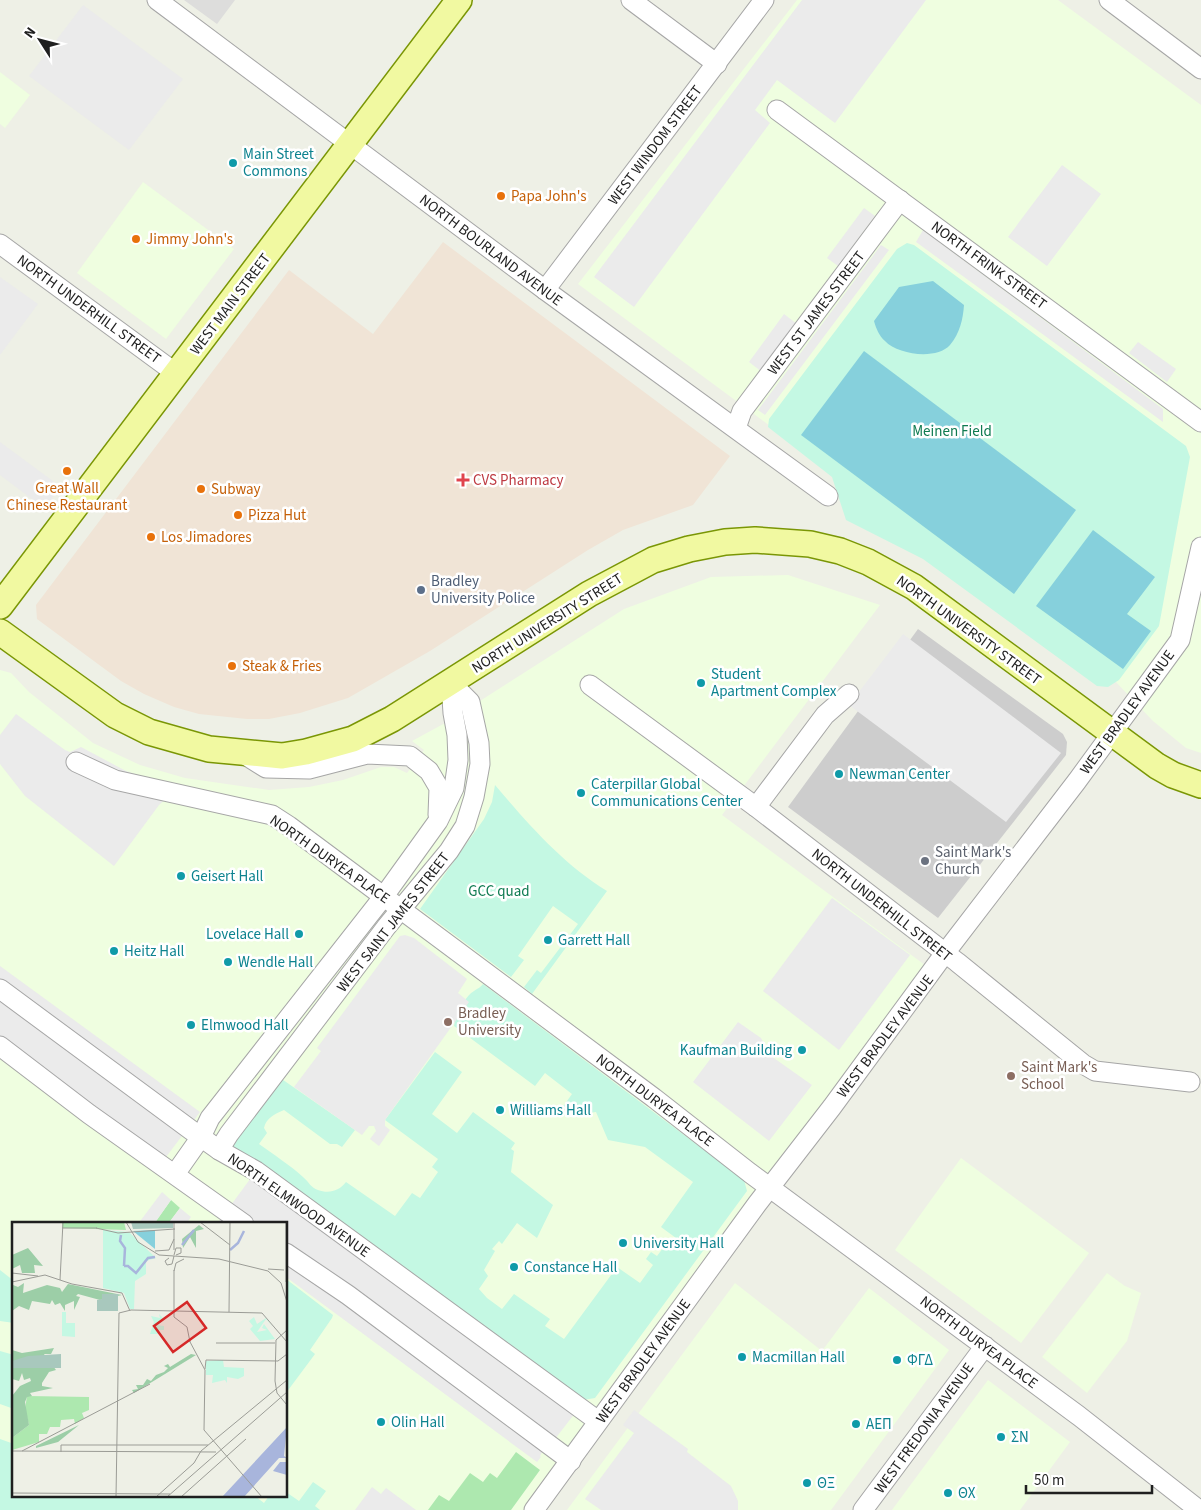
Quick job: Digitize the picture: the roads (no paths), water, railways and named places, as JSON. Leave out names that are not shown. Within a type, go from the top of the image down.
[{"type":"main road","name":"WEST MAIN STREET","points":[[0,606],[459,0]]},
{"type":"main road","name":"NORTH UNIVERSITY STREET","points":[[0,632],[115,715],[149,732],[209,749],[282,756],[306,752],[353,739],[392,719],[590,594],[653,560],[689,549],[725,542],[755,540],[806,544],[840,551],[868,562],[914,587],[1157,766],[1173,775],[1198,782]]},
{"type":"street","name":"NORTH BOURLAND AVENUE","points":[[157,0],[545,290],[828,496]]},
{"type":"street","points":[[632,0],[717,64]]},
{"type":"street","name":"WEST WINDOM STREET","points":[[545,290],[764,0]]},
{"type":"street","points":[[1109,0],[1201,69]]},
{"type":"street","name":"NORTH FRINK STREET","points":[[777,110],[1201,422]]},
{"type":"street","name":"WEST ST JAMES STREET","points":[[736,428],[742,412],[900,200]]},
{"type":"street","name":"NORTH UNDERHILL STREET","points":[[0,244],[177,374]]},
{"type":"street","name":"WEST BRADLEY AVENUE","points":[[534,1510],[770,1188],[864,1065],[945,953],[1077,781],[1180,640],[1201,547]]},
{"type":"street","name":"WEST SAINT JAMES STREET","points":[[175,1174],[201,1137],[210,1118],[384,896],[438,822],[454,788],[458,760],[451,683]]},
{"type":"street","name":"WEST SAINT JAMES STREET","points":[[219,1150],[229,1134],[402,909],[449,851],[465,826],[474,797],[480,764],[476,726],[470,702],[451,683]]},
{"type":"street","name":"NORTH UNDERHILL STREET","points":[[590,685],[756,807],[945,953],[1083,1064],[1096,1071],[1190,1082]]},
{"type":"street","points":[[756,807],[825,715],[849,694]]},
{"type":"street","points":[[241,752],[266,768],[309,769],[367,754],[410,756],[429,771],[439,788],[438,822]]},
{"type":"street","name":"NORTH DURYEA PLACE","points":[[76,762],[115,780],[272,815],[402,909],[770,1188],[985,1346],[1198,1507]]},
{"type":"street","name":"NORTH ELMWOOD AVENUE","points":[[0,989],[219,1150],[256,1171],[598,1421]]},
{"type":"street","points":[[0,1046],[89,1114],[241,1222]]},
{"type":"street","points":[[288,1254],[348,1295],[571,1460]]},
{"type":"street","name":"WEST FREDONIA AVENUE","points":[[863,1510],[985,1346]]},
{"type":"place","name":"Main Street Commons","points":[[233,163]]},
{"type":"place","name":"Papa John's","points":[[501,196]]},
{"type":"place","name":"Jimmy John's","points":[[136,239]]},
{"type":"place","name":"Great Wall Chinese Restaurant","points":[[67,471]]},
{"type":"place","name":"CVS Pharmacy","points":[[463,480]]},
{"type":"place","name":"Subway","points":[[201,489]]},
{"type":"place","name":"Pizza Hut","points":[[238,515]]},
{"type":"place","name":"Los Jimadores","points":[[151,537]]},
{"type":"place","name":"Bradley University Police","points":[[421,590]]},
{"type":"place","name":"Steak & Fries","points":[[232,666]]},
{"type":"place","name":"Student Apartment Complex","points":[[701,683]]},
{"type":"place","name":"Newman Center","points":[[839,774]]},
{"type":"place","name":"Caterpillar Global Communications Center","points":[[581,793]]},
{"type":"place","name":"Saint Mark's Church","points":[[925,861]]},
{"type":"place","name":"Geisert Hall","points":[[181,876]]},
{"type":"place","name":"Lovelace Hall","points":[[299,934]]},
{"type":"place","name":"Garrett Hall","points":[[548,940]]},
{"type":"place","name":"Heitz Hall","points":[[114,951]]},
{"type":"place","name":"Wendle Hall","points":[[228,962]]},
{"type":"place","name":"Bradley University","points":[[448,1022]]},
{"type":"place","name":"Elmwood Hall","points":[[191,1025]]},
{"type":"place","name":"Kaufman Building","points":[[802,1050]]},
{"type":"place","name":"Saint Mark's School","points":[[1011,1076]]},
{"type":"place","name":"Williams Hall","points":[[500,1110]]},
{"type":"place","name":"University Hall","points":[[623,1243]]},
{"type":"place","name":"Constance Hall","points":[[514,1267]]},
{"type":"place","name":"Macmillan Hall","points":[[742,1357]]},
{"type":"place","name":"ΦΓΔ","points":[[897,1360]]},
{"type":"place","name":"Olin Hall","points":[[381,1422]]},
{"type":"place","name":"ΑΕΠ","points":[[856,1424]]},
{"type":"place","name":"ΣΝ","points":[[1001,1437]]},
{"type":"place","name":"ΘΞ","points":[[807,1483]]},
{"type":"place","name":"ΘΧ","points":[[948,1493]]},
{"type":"park label","name":"Meinen Field","points":[[952,431]]},
{"type":"park label","name":"GCC quad","points":[[499,891]]}]
